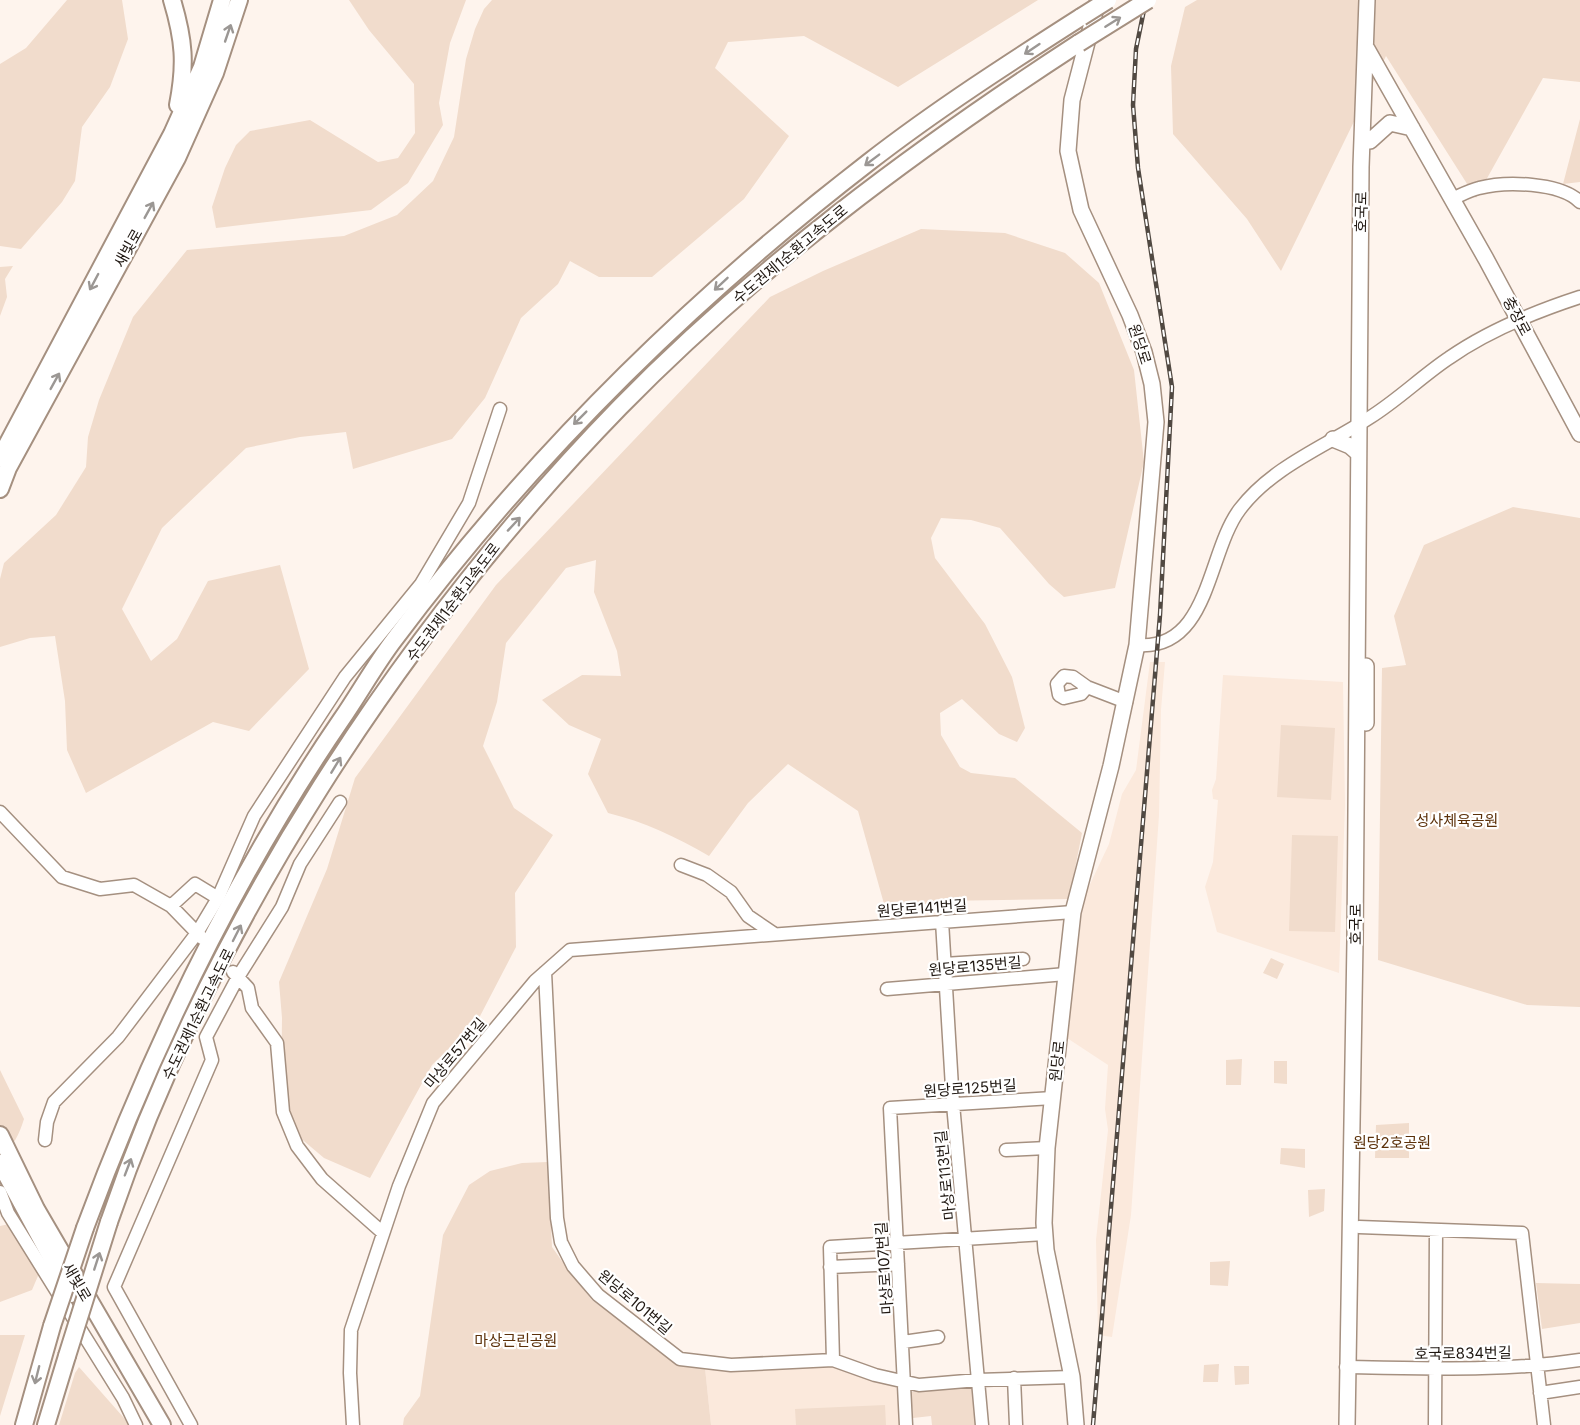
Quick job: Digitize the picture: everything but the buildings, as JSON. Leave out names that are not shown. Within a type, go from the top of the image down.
[{"type":"highway","points":[[172,0],[183,37],[185,72],[172,134]]},
{"type":"highway","name":"새빛로","points":[[0,458],[172,134],[202,67],[222,0]]},
{"type":"highway","name":"새빛로","points":[[0,489],[8,468],[177,158],[215,73],[239,0]]},
{"type":"highway","name":"수도권제1순환고속도로","points":[[24,1425],[52,1326],[85,1228],[131,1107],[166,1028],[201,957],[268,834],[316,755],[395,638],[497,512],[582,417],[743,264],[869,162],[943,108],[1108,0]]},
{"type":"highway","name":"수도권제1순환고속도로","points":[[46,1425],[109,1222],[140,1136],[188,1030],[274,865],[366,719],[439,616],[498,542],[622,405],[792,250],[958,124],[1148,0]]},
{"type":"highway","name":"새빛로","points":[[0,1135],[36,1209],[162,1425]]},
{"type":"highway","name":"새빛로","points":[[0,1163],[51,1261],[150,1425]]},
{"type":"main road","name":"원당로","points":[[1076,1425],[1072,1377],[1053,1291],[1045,1234],[1047,1148],[1073,912],[1126,702],[1137,645],[1156,422],[1152,384],[1144,352],[1130,315],[1081,210],[1068,151],[1072,100],[1098,0]]},
{"type":"main road","name":"호국로","points":[[1355,1425],[1350,1367],[1358,453],[1364,421],[1371,141],[1367,0]]},
{"type":"main road","name":"호국로","points":[[1347,1425],[1359,1227],[1364,951],[1364,421],[1361,167],[1375,0]]},
{"type":"main road","name":"충장로","points":[[1370,55],[1580,434]]},
{"type":"main road","points":[[1371,141],[1390,123],[1412,128]]},
{"type":"main road","points":[[1333,439],[1350,446],[1358,453]]},
{"type":"street","points":[[1452,200],[1477,188],[1512,183],[1556,190],[1575,197],[1580,202]]},
{"type":"street","points":[[1137,645],[1157,647],[1178,634],[1194,615],[1204,598],[1226,534],[1240,509],[1264,484],[1304,455],[1364,421],[1447,359],[1518,319],[1580,297]]},
{"type":"street","points":[[45,1140],[47,1122],[54,1102],[118,1037],[200,936],[254,816],[345,677],[421,584],[469,503],[500,409]]},
{"type":"street","points":[[1087,687],[1126,702]]},
{"type":"street","points":[[191,1425],[114,1287],[212,1060],[207,1037],[235,975],[282,907],[300,864],[340,802]]},
{"type":"street","points":[[0,812],[62,877],[100,889],[134,885],[171,906],[200,936]]},
{"type":"street","points":[[681,865],[707,875],[731,892],[748,916],[773,933]]},
{"type":"street","points":[[171,906],[195,884],[218,898]]},
{"type":"street","name":"원당로141번길","points":[[545,972],[570,950],[1073,912]]},
{"type":"street","name":"마상로113번길","points":[[942,921],[953,1104],[982,1425]]},
{"type":"street","points":[[944,964],[1023,959]]},
{"type":"street","name":"마상로57번길","points":[[353,1425],[350,1373],[351,1330],[399,1186],[433,1103],[545,972]]},
{"type":"street","name":"원당로101번길","points":[[545,972],[557,1218],[561,1242],[573,1266],[598,1295],[680,1359],[731,1365],[833,1360],[919,1385],[1014,1378],[1072,1377]]},
{"type":"street","name":"원당로135번길","points":[[887,989],[1066,974]]},
{"type":"street","points":[[235,975],[248,988],[252,1008],[277,1043],[283,1112],[297,1146],[322,1179],[383,1233]]},
{"type":"street","name":"원당로125번길","points":[[890,1108],[1053,1098]]},
{"type":"street","name":"마상로107번길","points":[[890,1108],[906,1370],[903,1382],[906,1425]]},
{"type":"street","points":[[1006,1150],[1047,1148]]},
{"type":"street","points":[[0,1192],[8,1212],[123,1398],[136,1425]]},
{"type":"street","points":[[1359,1227],[1522,1233],[1544,1425]]},
{"type":"street","points":[[1435,1425],[1436,1230]]},
{"type":"street","points":[[833,1360],[830,1247],[1045,1234]]},
{"type":"street","points":[[830,1267],[898,1264]]},
{"type":"street","points":[[903,1342],[938,1337]]},
{"type":"street","name":"호국로834번길","points":[[1350,1367],[1435,1370],[1538,1366],[1580,1360]]},
{"type":"street","points":[[1014,1378],[1016,1425]]},
{"type":"street","points":[[1540,1393],[1580,1387]]},
{"type":"shaded area","points":[[1150,662],[1165,662],[1161,710],[1159,815],[1131,1215],[1112,1337],[1098,1335],[1096,1240],[1108,1130],[1105,1109],[1108,1065],[1067,1038],[1084,897],[1109,844],[1122,794],[1136,770]]},
{"type":"shaded area","points":[[1223,675],[1343,682],[1345,805],[1339,973],[1217,932],[1205,887],[1213,862],[1218,800],[1213,799],[1212,790],[1216,779]]},
{"type":"shaded area","points":[[835,1365],[896,1386],[901,1425],[711,1425],[705,1368],[725,1370]]},
{"type":"green space","points":[[67,0],[122,0],[128,39],[110,87],[82,127],[75,181],[62,202],[21,249],[0,246],[0,64],[26,48]]},
{"type":"green space","points":[[349,0],[466,0],[450,43],[439,103],[443,125],[408,183],[371,210],[216,228],[212,207],[225,168],[236,145],[250,131],[310,120],[378,162],[398,158],[415,133],[414,84],[369,30]]},
{"type":"green space","points":[[492,0],[1038,0],[898,87],[804,36],[728,42],[715,68],[789,136],[744,199],[652,277],[599,277],[570,261],[558,284],[521,318],[485,398],[452,439],[353,469],[346,432],[300,437],[246,448],[162,528],[122,609],[151,661],[177,639],[208,581],[280,565],[309,669],[249,731],[213,722],[86,793],[67,750],[65,701],[55,636],[30,638],[0,647],[0,579],[4,563],[56,515],[86,467],[88,437],[99,400],[133,317],[187,250],[344,236],[397,215],[433,181],[454,137],[466,59],[475,29],[484,9]]},
{"type":"green space","points":[[1197,0],[1580,0],[1580,82],[1543,78],[1476,198],[1386,56],[1281,271],[1247,219],[1173,134],[1171,66],[1185,7]]},
{"type":"green space","points":[[1580,119],[1580,182],[1563,184]]},
{"type":"green space","points":[[921,229],[1005,233],[1065,253],[1099,283],[1134,370],[1144,462],[1115,588],[1064,597],[1049,584],[1000,528],[971,520],[941,518],[931,538],[935,558],[985,624],[1012,677],[1025,728],[1017,742],[999,734],[962,699],[940,713],[941,735],[960,767],[971,773],[1015,778],[1082,833],[1069,899],[941,901],[886,911],[858,811],[788,764],[748,803],[709,856],[660,831],[608,813],[588,774],[601,739],[569,725],[542,700],[582,675],[621,676],[617,651],[594,592],[596,560],[566,568],[506,643],[497,702],[483,746],[514,808],[553,835],[515,893],[516,947],[478,1020],[432,1065],[370,1178],[324,1158],[298,1136],[281,1097],[282,1018],[279,982],[327,869],[355,778],[496,585],[770,297],[823,271]]},
{"type":"green space","points":[[13,266],[5,279],[7,297],[0,316],[0,267]]},
{"type":"green space","name":"성사체육공원","points":[[1513,507],[1580,518],[1580,1007],[1527,1005],[1378,960],[1382,668],[1406,665],[1394,616],[1424,545]]},
{"type":"green space","points":[[1281,725],[1335,728],[1331,800],[1277,797]]},
{"type":"green space","points":[[1292,835],[1338,836],[1335,932],[1289,931]]},
{"type":"green space","points":[[1271,958],[1284,964],[1277,979],[1263,973]]},
{"type":"green space","points":[[1242,1059],[1241,1085],[1226,1085],[1226,1060]]},
{"type":"green space","points":[[1274,1061],[1287,1061],[1287,1084],[1274,1083]]},
{"type":"green space","points":[[0,1070],[24,1119],[15,1140],[0,1155]]},
{"type":"green space","name":"원당2호공원","points":[[1409,1123],[1409,1158],[1375,1158],[1376,1125]]},
{"type":"green space","points":[[1281,1148],[1305,1149],[1305,1168],[1280,1164]]},
{"type":"green space","name":"마상근린공원","points":[[548,1162],[552,1247],[592,1300],[677,1361],[705,1368],[711,1425],[403,1425],[404,1418],[420,1396],[443,1235],[469,1185],[490,1171],[522,1163]]},
{"type":"green space","points":[[1325,1189],[1324,1211],[1309,1217],[1308,1190]]},
{"type":"green space","points":[[18,1222],[58,1229],[32,1290],[0,1302],[0,1226]]},
{"type":"green space","points":[[1230,1261],[1228,1286],[1210,1285],[1210,1262]]},
{"type":"green space","points":[[1536,1283],[1580,1284],[1580,1323],[1542,1329]]},
{"type":"green space","points":[[0,1335],[25,1335],[0,1416]]},
{"type":"green space","points":[[1219,1364],[1218,1382],[1203,1382],[1204,1365]]},
{"type":"green space","points":[[1234,1366],[1249,1366],[1249,1384],[1235,1385]]},
{"type":"green space","points":[[79,1367],[129,1425],[59,1425],[75,1373]]},
{"type":"green space","points":[[974,1385],[977,1425],[932,1425],[931,1416],[913,1418],[911,1392]]},
{"type":"green space","points":[[885,1405],[886,1425],[796,1425],[795,1409]]},
{"type":"railway","points":[[1093,1425],[1160,615],[1172,387],[1138,168],[1133,105],[1136,49],[1146,0]]}]
